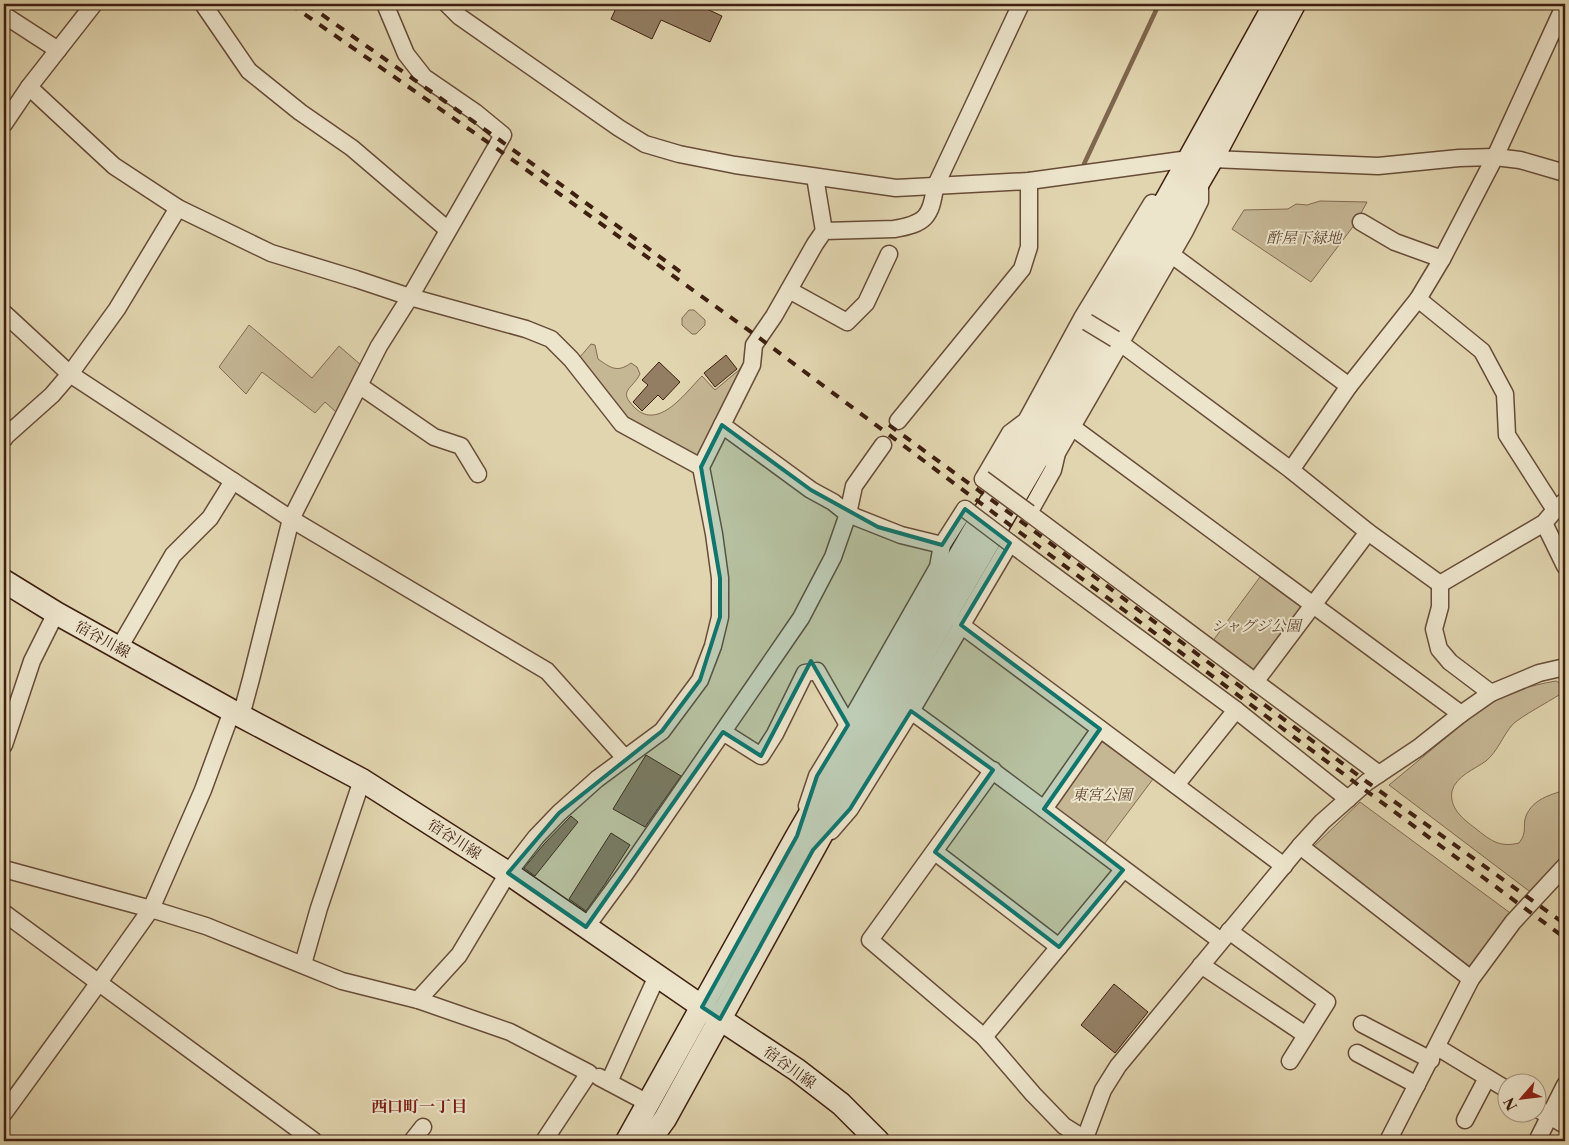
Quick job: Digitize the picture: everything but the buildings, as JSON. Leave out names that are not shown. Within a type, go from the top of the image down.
[{"type":"street","points":[[4,124],[29,87],[94,4]]},
{"type":"street","points":[[203,4],[249,71],[300,112],[352,148],[448,230]]},
{"type":"street","points":[[4,1113],[151,909],[251,679],[291,519],[379,346],[410,297],[504,135],[476,112],[424,76],[406,54],[385,4]]},
{"type":"street","points":[[436,4],[451,14],[460,17]]},
{"type":"street","points":[[446,4],[460,17],[618,128],[645,144],[679,154],[815,177],[896,188],[1189,171]]},
{"type":"street","points":[[824,231],[894,229],[925,219],[935,187],[1020,4]]},
{"type":"street","points":[[649,1141],[665,1119],[711,1013],[805,843],[884,721],[1189,171],[1275,4]]},
{"type":"street","points":[[1212,158],[1294,4]]},
{"type":"street","points":[[1291,470],[1350,386],[1418,299],[1442,259],[1494,157],[1565,4]]},
{"type":"street","points":[[7,22],[58,50]]},
{"type":"street","points":[[29,87],[114,166],[178,208],[271,253],[410,297],[526,329],[551,339],[571,359],[622,424],[702,467]]},
{"type":"street","points":[[1379,774],[983,479],[1010,433],[1026,421],[1161,188],[1212,158],[1378,166],[1459,158],[1494,157],[1520,160],[1565,173]]},
{"type":"street","points":[[1029,513],[1053,470],[1057,453],[1118,341],[1172,255],[1200,201],[1189,171]]},
{"type":"street","points":[[418,1000],[459,955],[508,873],[536,837],[559,813],[597,779],[662,731],[700,680],[713,646],[720,617],[720,578],[702,467],[752,365],[754,344],[774,316],[824,231],[815,177]]},
{"type":"street","points":[[898,421],[1022,269],[1029,247],[1030,181]]},
{"type":"street","points":[[4,439],[52,395],[70,374],[117,309],[178,208]]},
{"type":"street","points":[[1361,222],[1395,242],[1442,259]]},
{"type":"street","points":[[789,290],[847,322],[866,303],[889,254]]},
{"type":"street","points":[[1172,255],[1350,386]]},
{"type":"street","points":[[1418,299],[1482,351],[1505,394],[1508,435],[1560,506],[1544,523],[1440,584]]},
{"type":"street","points":[[4,313],[70,374],[291,519],[547,671],[625,758]]},
{"type":"street","points":[[1084,320],[1118,341],[1291,470],[1368,532],[1440,584]]},
{"type":"street","points":[[360,386],[434,436],[461,446],[478,474]]},
{"type":"street","points":[[722,424],[811,490],[833,502],[848,514],[901,535],[942,545]]},
{"type":"street","points":[[1072,427],[1461,714]]},
{"type":"street","points":[[586,927],[625,874],[802,618],[833,557],[848,514],[854,486],[883,445]]},
{"type":"street","points":[[119,648],[173,555],[210,518],[233,481]]},
{"type":"street","points":[[805,843],[817,776],[938,567],[942,545],[965,509],[1236,710],[1348,799]]},
{"type":"street","points":[[1544,523],[1565,566]]},
{"type":"street","points":[[1255,682],[1368,532]]},
{"type":"street","points":[[805,843],[850,809],[911,711],[1010,543]]},
{"type":"street","name":"宿谷川線","points":[[4,581],[56,613],[236,713],[362,780],[508,873],[797,1070],[841,1104],[878,1141]]},
{"type":"street","points":[[1440,584],[1440,607],[1434,629],[1439,649],[1450,662],[1490,693]]},
{"type":"street","points":[[4,745],[32,661],[56,613]]},
{"type":"street","points":[[960,625],[1284,866]]},
{"type":"street","points":[[993,770],[936,852],[870,940],[984,1037],[1033,1094],[1064,1126],[1084,1140],[1103,1090],[1118,1066],[1322,822],[1367,782],[1418,748],[1490,693],[1539,673],[1565,667]]},
{"type":"street","points":[[722,732],[761,756],[775,734],[805,673],[817,671],[848,725]]},
{"type":"street","points":[[1176,785],[1236,710]]},
{"type":"street","points":[[911,711],[993,770],[1123,870],[1327,1002],[1290,1061]]},
{"type":"street","points":[[1044,809],[1100,729]]},
{"type":"street","points":[[303,964],[319,908],[362,780]]},
{"type":"street","points":[[1300,846],[1471,979]]},
{"type":"street","points":[[936,852],[1059,947]]},
{"type":"street","points":[[1394,1139],[1417,1085],[1471,979],[1513,922],[1565,866]]},
{"type":"street","points":[[4,869],[206,926],[342,981],[418,1000],[510,1032],[648,1103]]},
{"type":"street","points":[[984,1037],[1123,870]]},
{"type":"street","points":[[4,913],[314,1141]]},
{"type":"street","points":[[1201,965],[1306,1035]]},
{"type":"street","points":[[608,1082],[657,976]]},
{"type":"street","points":[[627,1141],[648,1103],[711,1013]]},
{"type":"street","points":[[1362,1024],[1434,1053],[1496,1084]]},
{"type":"street","points":[[1357,1053],[1417,1085]]},
{"type":"street","points":[[544,1141],[589,1073]]},
{"type":"street","points":[[1465,1120],[1487,1078]]},
{"type":"street","points":[[1546,1108],[1565,1085]]},
{"type":"street","points":[[1546,1114],[1565,1125]]},
{"type":"street","points":[[1537,1141],[1541,1122]]},
{"type":"street","points":[[412,1141],[423,1127]]},
{"type":"highlighted area","points":[[722,425],[811,490],[878,527],[942,545],[965,509],[1010,543],[961,625],[1100,729],[1044,809],[1123,870],[1059,947],[935,852],[993,770],[911,711],[850,809],[813,850],[720,1019],[702,1007],[797,836],[817,776],[848,725],[811,661],[761,756],[723,732],[586,927],[508,873],[559,813],[662,731],[700,680],[720,617],[720,578],[701,467]]},
{"type":"green space","name":"酢屋下緑地","points":[[1320,201],[1367,202],[1355,224],[1311,282],[1232,229],[1244,210],[1288,209],[1296,204],[1307,205]]},
{"type":"green space","points":[[689,310],[694,310],[705,320],[705,325],[696,334],[692,334],[682,325],[682,318]]},
{"type":"green space","points":[[249,325],[312,378],[339,346],[361,365],[336,412],[325,402],[315,413],[262,372],[246,394],[219,367]]},
{"type":"green space","points":[[591,344],[595,345],[598,359],[610,367],[618,369],[631,363],[637,367],[640,374],[628,390],[627,397],[635,408],[644,414],[653,415],[672,407],[702,376],[715,390],[739,370],[746,359],[698,459],[624,418],[580,362],[580,357]]},
{"type":"green space","name":"シャグジ公園","points":[[1260,577],[1301,607],[1252,672],[1212,642]]},
{"type":"green space","points":[[1556,681],[1562,684],[1564,689],[1559,695],[1513,724],[1490,757],[1457,781],[1452,791],[1455,808],[1470,825],[1495,842],[1512,844],[1519,843],[1524,832],[1526,816],[1533,805],[1542,798],[1565,790],[1565,858],[1533,894],[1389,785],[1483,707],[1518,690]]},
{"type":"green space","name":"東宮公園","points":[[1101,741],[1153,779],[1102,847],[1051,809]]},
{"type":"green space","points":[[1360,802],[1513,915],[1473,969],[1313,847]]},
{"type":"waterway","points":[[1084,164],[1159,4]]},
{"type":"waterway","points":[[1556,38],[1565,42]]},
{"type":"railway","points":[[290,4],[496,148],[758,337],[1565,938]]},
{"type":"railway","points":[[307,4],[501,141],[682,273]]},
{"type":"railway","points":[[889,425],[1030,528],[1367,782],[1565,924]]},
{"type":"district","name":"西口町一丁目","points":[[419,1106]]}]
